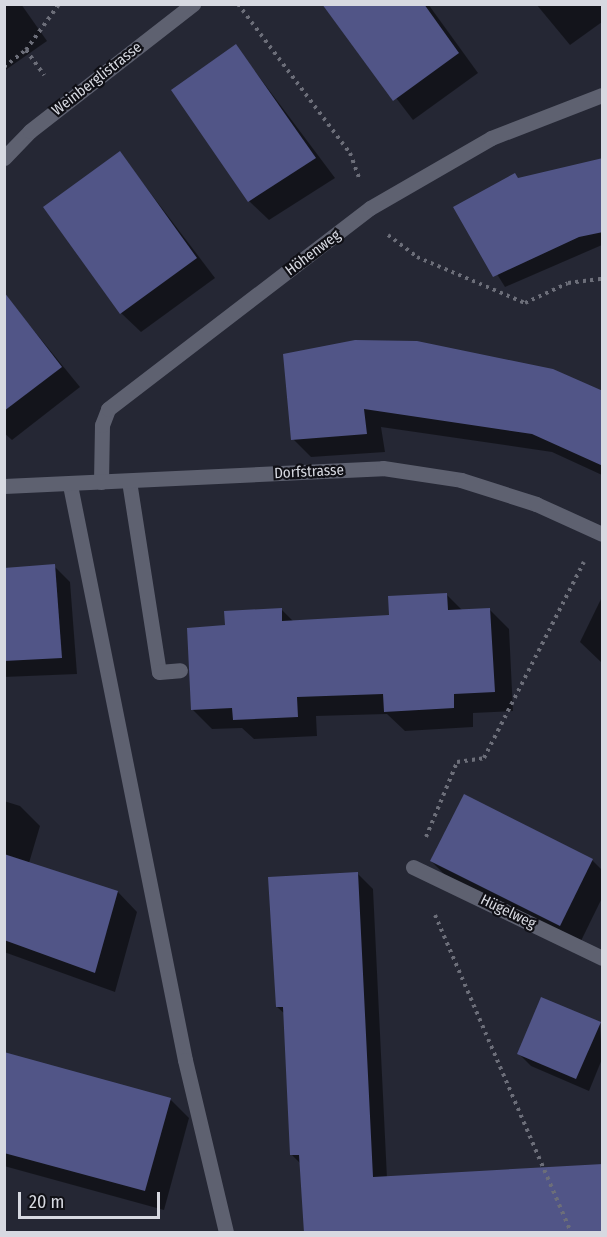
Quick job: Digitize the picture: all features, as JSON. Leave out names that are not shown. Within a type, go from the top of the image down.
[{"type":"street","name":"Weinberglistrasse","points":[[4,158],[30,131],[192,4]]},
{"type":"street","name":"Höhenweg","points":[[101,482],[102,425],[108,409],[366,212],[491,138],[603,94]]},
{"type":"street","name":"Dorfstrasse","points":[[4,486],[70,485],[383,468],[461,480],[536,504],[603,534]]},
{"type":"street","points":[[129,481],[159,672],[180,670]]},
{"type":"street","points":[[70,485],[185,1059],[226,1233]]},
{"type":"street","name":"Hügelweg","points":[[413,867],[603,958]]},
{"type":"path","points":[[4,67],[26,50],[58,4]]},
{"type":"path","points":[[238,4],[350,153],[366,212],[417,256],[525,303],[568,283],[603,279]]},
{"type":"path","points":[[26,50],[44,75]]},
{"type":"path","points":[[572,1233],[413,867],[457,762],[484,758],[586,559]]},
{"type":"building","points":[[322,4],[424,4],[459,53],[393,101]]},
{"type":"building","points":[[236,44],[316,158],[248,202],[171,90]]},
{"type":"building","points":[[120,151],[197,258],[120,314],[43,207]]},
{"type":"building","points":[[603,158],[603,232],[579,237],[493,277],[453,207],[515,173],[518,178]]},
{"type":"building","points":[[4,292],[62,367],[4,411]]},
{"type":"building","points":[[355,340],[417,341],[553,369],[603,391],[603,466],[532,434],[364,409],[367,434],[291,440],[283,354]]},
{"type":"building","points":[[55,564],[62,658],[4,661],[4,568]]},
{"type":"building","points":[[447,593],[448,610],[490,608],[495,692],[454,694],[454,708],[384,712],[383,694],[297,697],[298,717],[233,720],[232,708],[191,710],[187,628],[225,625],[224,611],[282,608],[282,621],[389,615],[388,596]]},
{"type":"building","points":[[464,794],[593,859],[560,926],[430,861]]},
{"type":"building","points":[[4,854],[118,891],[95,973],[4,940]]},
{"type":"building","points":[[358,872],[373,1177],[603,1164],[603,1233],[304,1233],[299,1155],[290,1155],[283,1007],[276,1007],[268,877]]},
{"type":"building","points":[[541,997],[601,1022],[576,1079],[517,1054]]},
{"type":"building","points":[[4,1052],[171,1098],[145,1191],[4,1153]]}]
